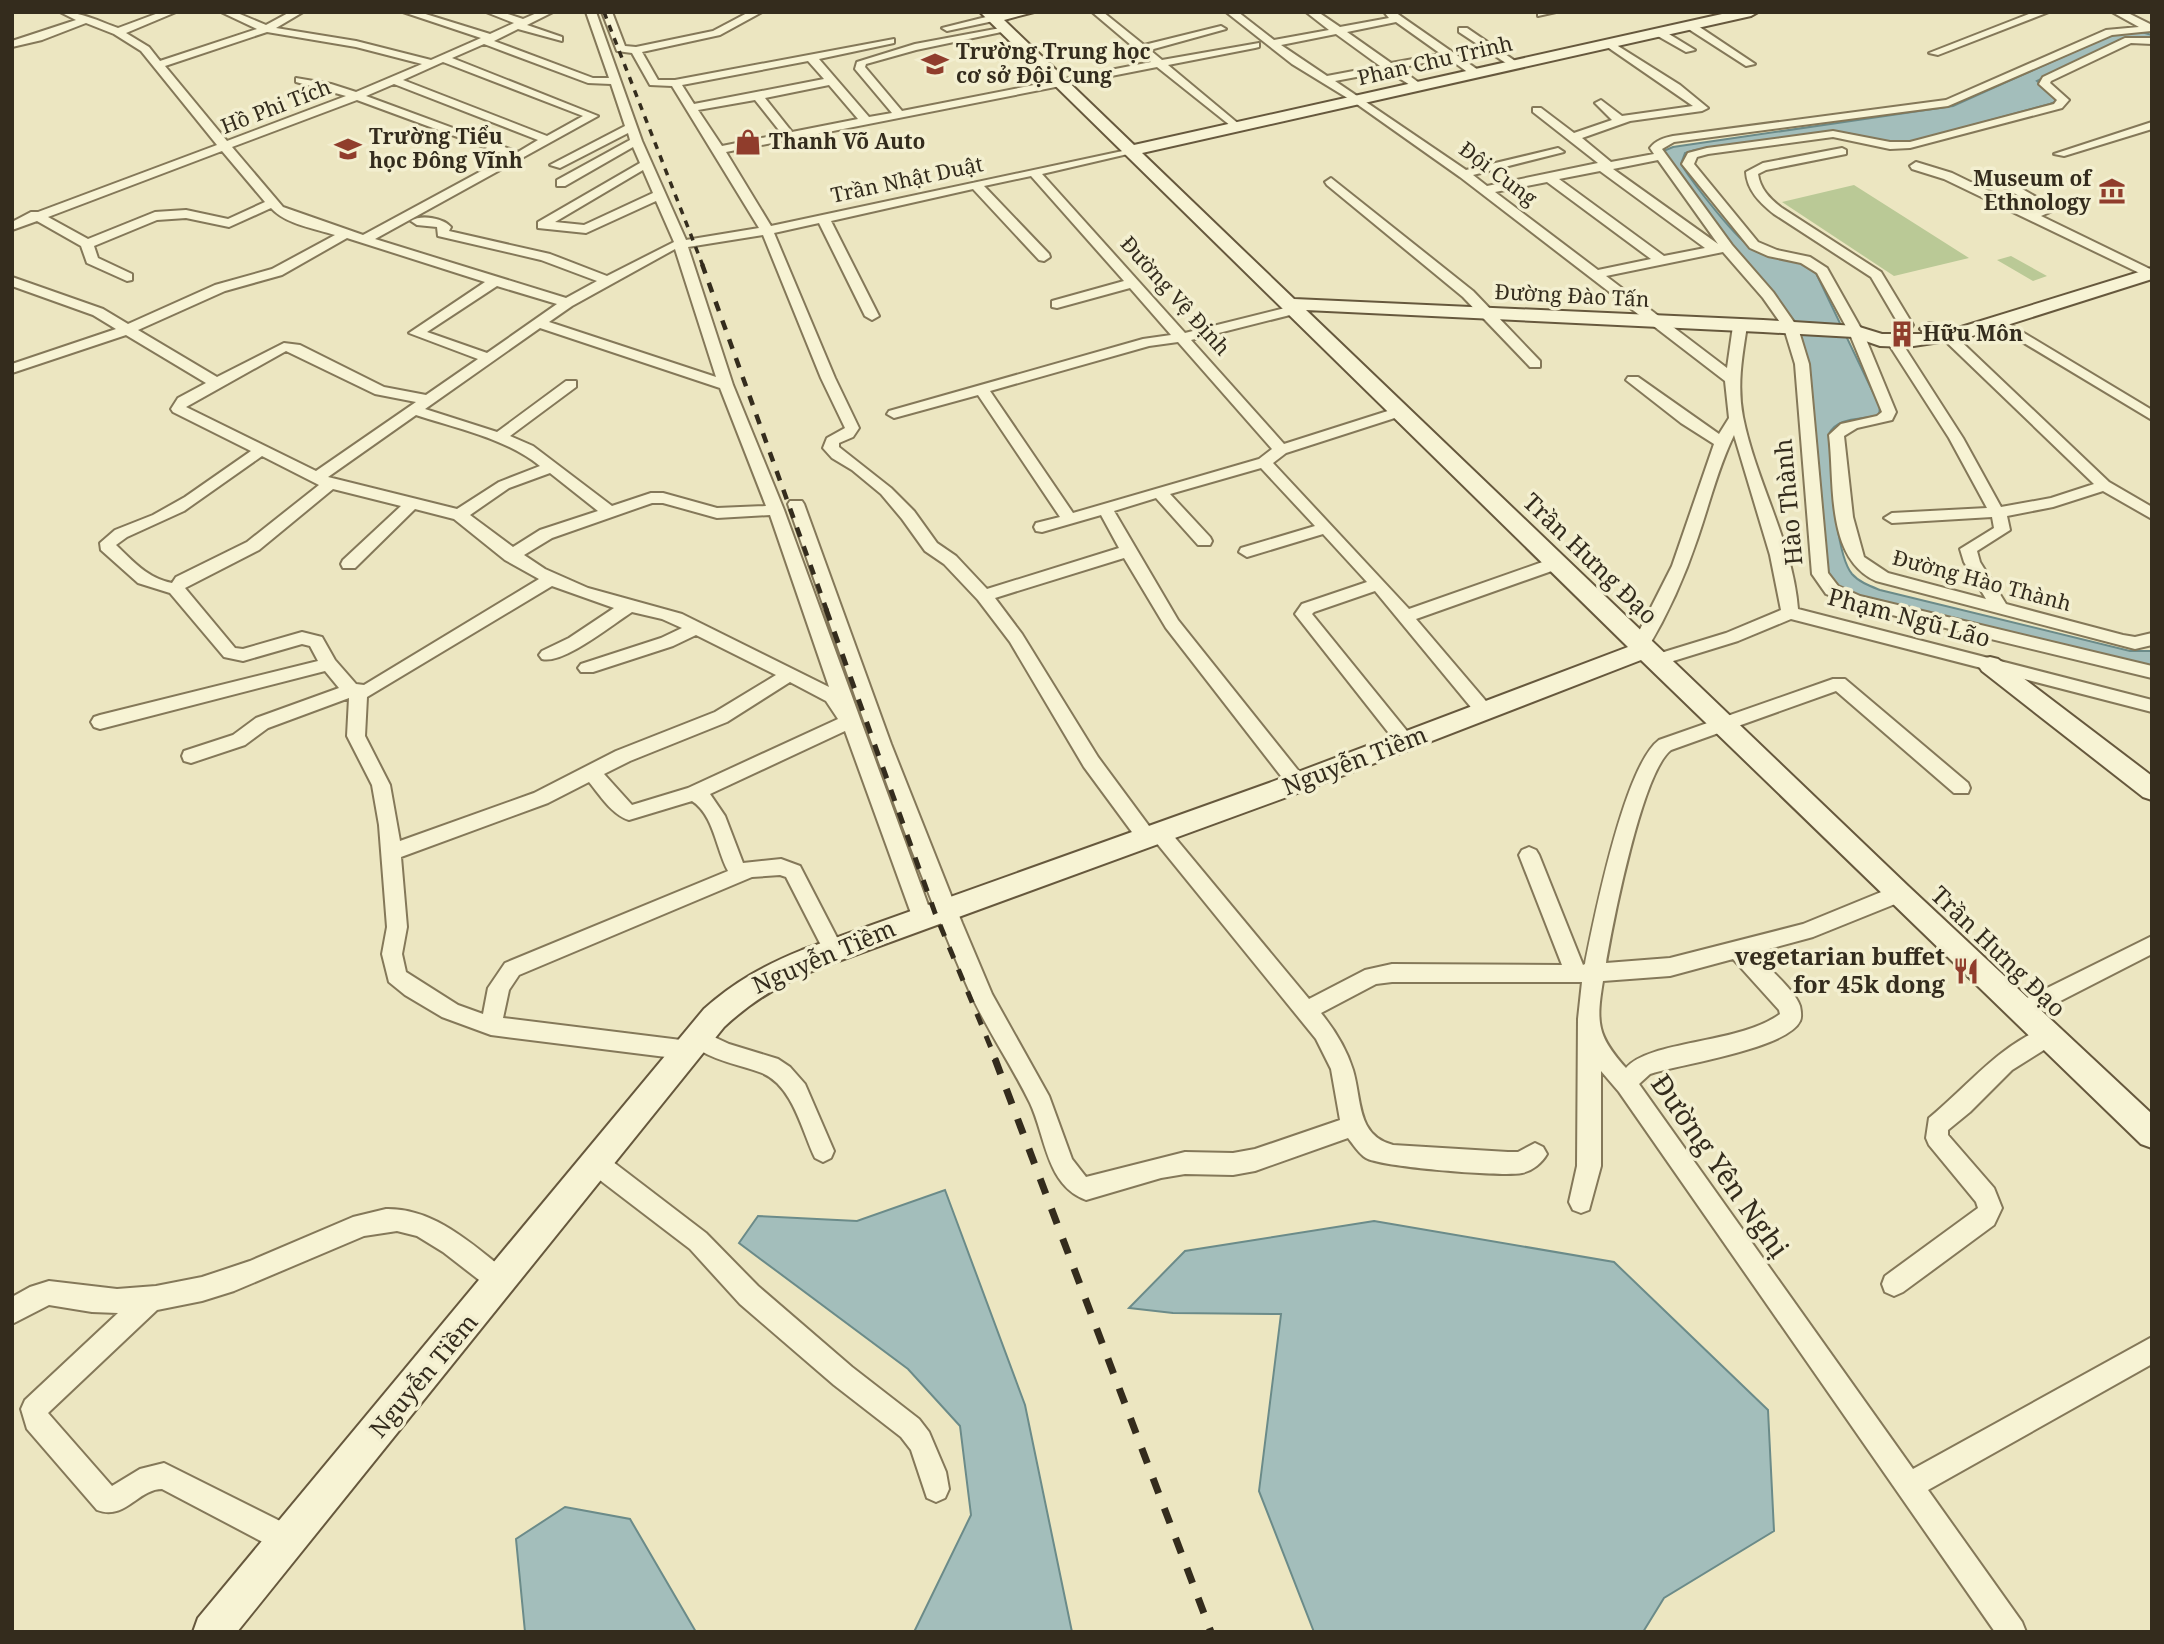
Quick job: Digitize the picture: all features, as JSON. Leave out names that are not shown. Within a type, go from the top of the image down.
[{"type":"street","points":[[65,12],[94,19],[145,49],[224,147],[279,209],[308,222],[566,303]]},
{"type":"street","points":[[118,32],[171,12]]},
{"type":"street","points":[[226,12],[266,29],[437,60],[608,110],[631,127],[646,165],[688,242],[726,385],[776,510],[850,720],[934,913],[982,994],[997,1026],[1023,1065],[1072,1181],[1086,1189],[1161,1167],[1185,1163],[1233,1164],[1255,1160],[1352,1126]]},
{"type":"street","points":[[158,65],[266,29],[299,12]]},
{"type":"street","points":[[408,12],[489,39],[592,81],[617,81]]},
{"type":"street","points":[[491,12],[558,39]]},
{"type":"street","name":"Hồ Phi Tích","points":[[12,226],[32,216],[355,97],[548,12]]},
{"type":"street","points":[[363,240],[519,154],[608,110],[617,81],[591,12]]},
{"type":"street","points":[[607,12],[621,49],[636,50],[716,33],[757,12]]},
{"type":"street","points":[[636,50],[654,82],[675,83],[1027,12]]},
{"type":"street","points":[[1097,12],[1237,127]]},
{"type":"street","name":"Đội Cung","points":[[1231,12],[1272,44],[1358,100],[1486,190],[1732,379]]},
{"type":"street","points":[[1311,12],[1418,87]]},
{"type":"street","name":"Phan Chu Trinh","points":[[1128,151],[1660,33],[1693,22],[1751,12]]},
{"type":"street","points":[[1934,52],[2044,12]]},
{"type":"street","points":[[2117,12],[2151,33]]},
{"type":"street","points":[[1272,44],[1337,31],[1393,15],[1478,74]]},
{"type":"street","points":[[12,44],[94,19]]},
{"type":"street","points":[[899,114],[859,67],[862,62],[996,20]]},
{"type":"street","name":"Trần Hưng Đạo","points":[[996,20],[1128,151],[1898,894],[2152,1134]]},
{"type":"street","points":[[1693,22],[1750,64]]},
{"type":"street","points":[[1142,50],[1221,29]]},
{"type":"street","points":[[1463,30],[1516,65]]},
{"type":"street","points":[[1722,249],[1660,156],[1657,146],[1673,139],[1948,103],[2110,32],[2151,33]]},
{"type":"street","points":[[1660,33],[1690,50]]},
{"type":"street","name":"Đường Hào Thành","points":[[2148,641],[2123,641],[2001,610],[1874,574],[1860,564],[1848,533],[1836,435],[1843,428],[1880,420],[1889,412],[1822,271],[1805,260],[1767,251],[1751,242],[1689,167],[1688,160],[1692,155],[1715,149],[1833,134],[1847,134],[1886,146],[1910,145],[2058,106],[2063,100],[2045,84],[2047,79],[2129,40],[2151,33]]},
{"type":"street","points":[[392,53],[413,42]]},
{"type":"street","points":[[1574,139],[1619,120],[1702,108],[1676,87],[1610,44]]},
{"type":"street","points":[[719,150],[1255,45]]},
{"type":"street","points":[[1325,80],[1449,55]]},
{"type":"street","points":[[808,58],[813,59],[866,121]]},
{"type":"street","points":[[300,80],[331,87],[578,173]]},
{"type":"street","points":[[393,80],[548,140]]},
{"type":"street","points":[[691,108],[831,81]]},
{"type":"street","points":[[675,83],[767,231],[852,428],[848,434],[832,441],[831,448],[897,501],[931,547],[950,560],[984,596],[1023,650],[1091,762],[1308,1010],[1324,1032],[1342,1069],[1352,1126],[1373,1150],[1380,1154],[1508,1163],[1521,1163],[1535,1154]]},
{"type":"street","points":[[758,96],[789,136]]},
{"type":"street","points":[[1601,103],[1619,120]]},
{"type":"street","points":[[1537,110],[1604,166],[1722,249],[1768,295],[1794,329]]},
{"type":"street","points":[[556,165],[631,127]]},
{"type":"street","points":[[2060,155],[2150,127]]},
{"type":"street","points":[[561,183],[636,141]]},
{"type":"street","name":"Trần Nhật Duật","points":[[176,589],[182,581],[253,546],[324,481],[421,405],[566,303],[672,246],[767,231],[1128,151]]},
{"type":"street","points":[[1464,174],[1558,152]]},
{"type":"street","points":[[1842,152],[1763,167],[1752,172],[1752,179],[1767,202],[1778,211],[1858,261],[1875,275],[1906,325]]},
{"type":"street","points":[[1486,190],[1660,156]]},
{"type":"street","points":[[646,165],[637,167],[542,226],[586,229],[661,194]]},
{"type":"street","points":[[1916,166],[1948,176],[2151,274]]},
{"type":"street","points":[[1948,176],[1965,169]]},
{"type":"street","name":"Đường Vệ Định","points":[[1034,172],[1281,450]]},
{"type":"street","points":[[1548,177],[1662,261]]},
{"type":"street","points":[[1999,181],[2051,209],[2028,216]]},
{"type":"street","points":[[1331,182],[1404,239],[1489,315],[1535,364]]},
{"type":"street","points":[[976,185],[1044,257]]},
{"type":"street","points":[[87,244],[155,216],[176,213],[231,222],[272,202]]},
{"type":"street","points":[[12,209],[32,216],[87,244],[92,260],[127,277]]},
{"type":"street","points":[[823,218],[872,316]]},
{"type":"street","points":[[417,221],[441,224],[445,226],[442,233],[545,257],[608,281]]},
{"type":"street","points":[[12,369],[129,329],[220,288],[277,272],[346,234]]},
{"type":"street","points":[[1594,275],[1722,249]]},
{"type":"street","name":"Đường Đào Tấn","points":[[1852,332],[1879,325],[1906,325],[1945,334],[1959,334],[2151,274]]},
{"type":"street","points":[[489,358],[416,333],[497,280]]},
{"type":"street","points":[[12,281],[98,312],[216,383]]},
{"type":"street","points":[[1057,304],[1133,283]]},
{"type":"street","points":[[894,414],[1148,342],[1193,336],[1290,307]]},
{"type":"street","name":"Đường Đào Tấn","points":[[1290,307],[1852,332],[1893,341],[1927,340],[1945,334]]},
{"type":"street","points":[[1998,322],[2152,416]]},
{"type":"street","points":[[539,323],[726,385]]},
{"type":"street","points":[[1740,326],[1732,379],[1736,418],[1790,598],[1790,613]]},
{"type":"street","name":"Hào Thành","points":[[1794,329],[1802,364],[1820,574],[1832,590],[1868,604],[2152,672]]},
{"type":"street","points":[[1945,334],[2104,485],[2152,514]]},
{"type":"street","points":[[1893,341],[1956,438],[1996,512],[2002,530],[1968,549],[1972,562],[2001,610]]},
{"type":"street","points":[[609,512],[528,449],[380,391],[291,347],[277,350],[180,403],[179,411],[324,481],[458,515],[476,526],[511,556],[551,579],[629,606],[653,610],[696,628],[832,697],[850,720]]},
{"type":"street","points":[[1633,380],[1686,420],[1721,442]]},
{"type":"street","points":[[499,437],[571,384]]},
{"type":"street","points":[[981,389],[1069,519]]},
{"type":"street","points":[[1042,527],[1265,462],[1281,450],[1399,412]]},
{"type":"street","points":[[1648,651],[1721,442],[1736,418]]},
{"type":"street","points":[[261,450],[191,501],[163,517],[116,536],[107,546],[132,572],[147,583],[176,589],[230,653],[243,655],[308,638],[316,641],[329,664],[354,691],[356,736],[371,762],[383,793],[389,825],[397,927],[392,962],[396,976],[412,989],[450,1011],[491,1026],[695,1045],[770,1066],[782,1074],[797,1091],[823,1151]]},
{"type":"street","points":[[1265,462],[1378,584],[1485,712]]},
{"type":"street","points":[[458,515],[504,485],[552,467]]},
{"type":"street","points":[[1892,518],[1996,512],[2054,504],[2104,485]]},
{"type":"street","points":[[1161,494],[1205,541]]},
{"type":"street","points":[[511,556],[546,534],[658,497],[717,513],[776,510]]},
{"type":"street","points":[[349,564],[412,504]]},
{"type":"street","points":[[796,505],[903,802],[934,913]]},
{"type":"street","points":[[1105,508],[1172,624],[1298,783]]},
{"type":"street","points":[[1247,552],[1326,528]]},
{"type":"street","points":[[984,596],[1128,551]]},
{"type":"street","points":[[1406,616],[1557,563]]},
{"type":"street","points":[[191,756],[239,740],[262,723],[354,691],[371,689],[551,579]]},
{"type":"street","points":[[1378,584],[1308,608],[1303,614],[1405,741]]},
{"type":"street","points":[[548,655],[575,642],[629,606]]},
{"type":"street","name":"Phạm Ngũ Lão","points":[[1648,651],[1732,637],[1790,613],[2152,706]]},
{"type":"street","points":[[2148,641],[2152,625]]},
{"type":"street","points":[[587,668],[667,642],[696,628]]},
{"type":"street","name":"Nguyễn Tiềm","points":[[212,1632],[695,1045],[714,1018],[746,989],[781,970],[1154,836],[1648,651]]},
{"type":"street","points":[[100,722],[329,664]]},
{"type":"street","points":[[1990,665],[2152,790]]},
{"type":"street","points":[[390,853],[541,798],[591,771],[721,717],[789,675]]},
{"type":"street","points":[[1584,973],[1641,786],[1650,764],[1659,749],[1665,745],[1839,683],[1961,788]]},
{"type":"street","points":[[591,771],[629,813],[694,793],[850,720]]},
{"type":"street","points":[[694,793],[700,795],[709,805],[720,826],[734,866],[738,871],[745,872]]},
{"type":"street","points":[[1529,855],[1584,973],[1590,1037],[1590,1155],[1581,1202]]},
{"type":"street","points":[[491,1026],[499,988],[512,969],[745,872],[774,867],[793,872],[834,951]]},
{"type":"street","points":[[1308,1010],[1372,976],[1392,972],[1584,973],[1670,967],[1806,931],[1898,894]]},
{"type":"street","points":[[2021,1011],[2152,944]]},
{"type":"street","points":[[1627,1085],[1635,1072],[1643,1066],[1722,1047],[1778,1028],[1791,1018],[1789,1006],[1738,950]]},
{"type":"street","points":[[1894,1284],[1986,1217],[1990,1208],[1986,1196],[1937,1138],[1937,1125],[1962,1105],[2004,1063],[2047,1036]]},
{"type":"street","name":"Đường Yên Nghị","points":[[1590,1037],[1627,1085],[2012,1632]]},
{"type":"street","points":[[596,1163],[698,1241],[749,1295],[910,1428],[920,1441],[933,1472],[936,1489]]},
{"type":"street","points":[[12,1312],[42,1293],[62,1293],[103,1301],[151,1299],[188,1293],[232,1280],[362,1225],[395,1219],[426,1227],[501,1282]]},
{"type":"street","points":[[151,1299],[44,1397],[34,1409],[36,1420],[107,1500],[116,1500],[149,1478],[164,1476],[288,1540]]},
{"type":"street","points":[[1908,1486],[2152,1350]]},
{"type":"green space","points":[[1854,185],[1969,258],[1894,276],[1782,202]]},
{"type":"green space","points":[[2011,256],[2047,276],[2033,281],[1997,260]]},
{"type":"water","points":[[2138,31],[2152,35],[2152,39],[2134,37],[2120,40],[2037,81],[2055,96],[2055,102],[2050,104],[1903,144],[1835,132],[1695,150],[1685,153],[1681,164],[1716,211],[1748,245],[1764,254],[1795,261],[1816,273],[1880,407],[1879,415],[1844,421],[1829,434],[1841,547],[1852,574],[1861,582],[1880,590],[2130,651],[2152,651],[2152,669],[1857,596],[1842,590],[1824,573],[1796,323],[1732,248],[1661,152],[1673,147],[1953,106],[2116,33]]},
{"type":"water","points":[[945,1190],[1025,1405],[1072,1632],[914,1632],[971,1515],[960,1426],[908,1369],[739,1243],[758,1216],[857,1221]]},
{"type":"water","points":[[1374,1221],[1614,1262],[1768,1410],[1774,1531],[1664,1598],[1643,1632],[1314,1632],[1259,1491],[1281,1314],[1173,1313],[1129,1308],[1185,1251]]},
{"type":"water","points":[[565,1507],[630,1519],[696,1632],[525,1632],[516,1539]]},
{"type":"railway","points":[[604,12],[703,266]]},
{"type":"railway","points":[[702,264],[827,611]]},
{"type":"railway","points":[[826,609],[935,913],[996,1060]]},
{"type":"railway","points":[[995,1059],[1211,1632]]},
{"type":"place","name":"Trường Trung học cơ sở Đội Cung","points":[[935,64]]},
{"type":"place","name":"Thanh Võ Auto","points":[[748,142]]},
{"type":"place","name":"Trường Tiểu học Đông Vĩnh","points":[[348,149]]},
{"type":"place","name":"Museum of Ethnology","points":[[2112,191]]},
{"type":"place","name":"Hữu Môn","points":[[1902,334]]},
{"type":"place","name":"vegetarian buffet for 45k dong","points":[[1966,971]]}]
